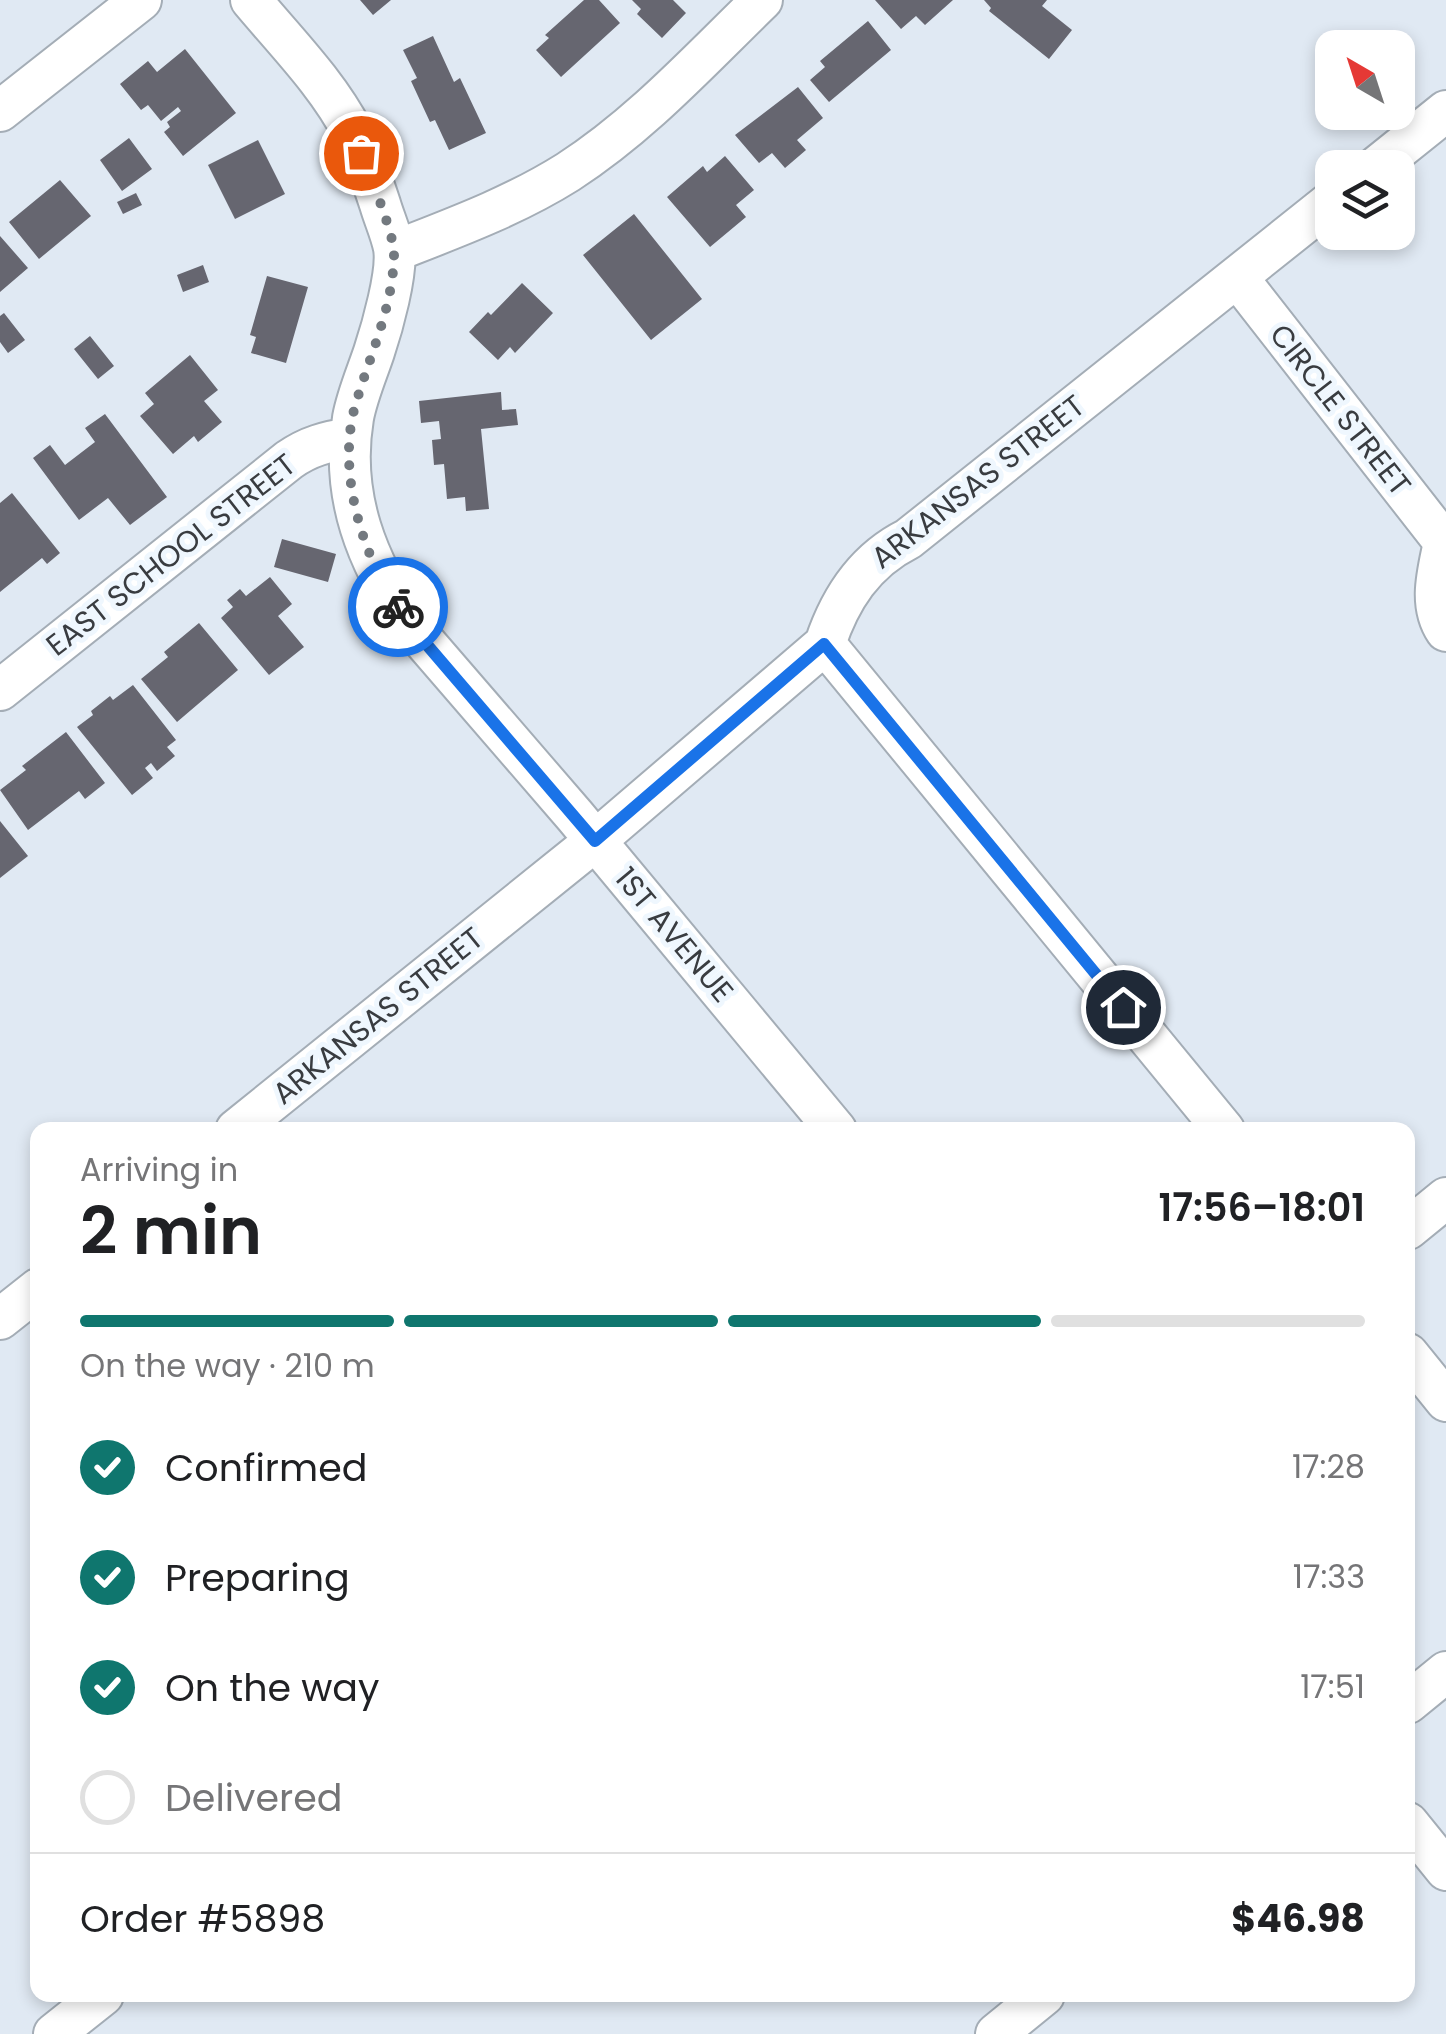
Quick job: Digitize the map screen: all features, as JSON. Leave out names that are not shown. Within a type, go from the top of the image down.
[{"type":"street","points":[[0,111],[141,0]]},
{"type":"street","name":"1ST AVENUE","points":[[250,0],[331,97],[353,134],[395,251],[380,334],[354,413],[350,438],[357,520],[388,593],[410,625],[829,1122]]},
{"type":"street","points":[[395,251],[492,212],[570,170],[638,121],[762,0]]},
{"type":"street","points":[[1397,150],[1446,111]]},
{"type":"street","name":"ARKANSAS STREET","points":[[246,1122],[595,841],[824,644],[832,620],[862,572],[1315,215]]},
{"type":"street","name":"CIRCLE STREET","points":[[1237,277],[1445,542],[1435,609],[1446,631]]},
{"type":"street","name":"EAST SCHOOL STREET","points":[[0,690],[288,460],[320,443],[350,438]]},
{"type":"street","points":[[824,644],[1217,1122]]},
{"type":"street","points":[[1415,1223],[1446,1198]]},
{"type":"street","points":[[0,1320],[30,1296]]},
{"type":"street","points":[[1415,1363],[1446,1401]]},
{"type":"street","points":[[1415,1697],[1446,1672]]},
{"type":"street","points":[[1415,1832],[1446,1870]]},
{"type":"street","points":[[54,2034],[94,2002]]},
{"type":"street","points":[[996,2034],[1035,2002]]},
{"type":"building","points":[[360,0],[391,0],[373,15]]},
{"type":"building","points":[[584,0],[599,0],[620,23],[561,77],[536,50],[549,38],[545,35]]},
{"type":"building","points":[[632,0],[673,0],[686,13],[662,38],[637,14],[641,9]]},
{"type":"building","points":[[875,0],[953,0],[925,25],[916,16],[901,29]]},
{"type":"building","points":[[984,0],[1047,0],[1042,6],[1072,30],[1049,59],[989,11],[991,8]]},
{"type":"building","points":[[868,21],[891,50],[829,102],[810,80],[825,67],[820,61]]},
{"type":"building","points":[[433,36],[454,82],[460,78],[486,133],[449,150],[435,120],[430,122],[411,81],[417,78],[403,50]]},
{"type":"building","points":[[185,49],[236,113],[183,156],[164,132],[170,127],[167,122],[181,111],[178,107],[161,121],[148,105],[141,110],[120,84],[148,61],[157,72]]},
{"type":"building","points":[[798,87],[823,118],[797,140],[806,150],[785,168],[772,153],[759,163],[735,135]]},
{"type":"building","points":[[129,138],[152,169],[122,191],[100,160]]},
{"type":"building","points":[[258,140],[285,194],[235,219],[208,165]]},
{"type":"building","points":[[725,156],[754,190],[736,205],[746,217],[710,247],[667,197],[703,166],[707,172]]},
{"type":"building","points":[[60,180],[91,216],[39,259],[9,222]]},
{"type":"building","points":[[136,193],[142,205],[123,214],[117,202]]},
{"type":"building","points":[[634,214],[702,299],[651,340],[583,255]]},
{"type":"building","points":[[0,236],[28,268],[0,292]]},
{"type":"building","points":[[203,265],[209,282],[183,292],[177,275]]},
{"type":"building","points":[[267,276],[308,287],[286,363],[251,353],[256,337],[250,335]]},
{"type":"building","points":[[522,283],[553,313],[515,353],[510,347],[498,360],[469,332]]},
{"type":"building","points":[[4,313],[25,340],[8,353],[0,342],[0,316]]},
{"type":"building","points":[[90,336],[114,366],[98,379],[74,349]]},
{"type":"building","points":[[190,355],[218,390],[204,401],[222,422],[198,442],[194,436],[173,454],[140,416],[154,404],[145,393]]},
{"type":"building","points":[[501,392],[502,410],[516,409],[518,425],[481,429],[489,509],[466,511],[465,497],[447,499],[444,464],[434,465],[432,440],[441,439],[439,421],[421,423],[419,401]]},
{"type":"building","points":[[105,414],[167,497],[130,525],[108,498],[79,520],[33,458],[50,445],[65,465],[95,442],[85,428]]},
{"type":"building","points":[[12,493],[60,553],[47,564],[42,558],[0,592],[0,503]]},
{"type":"building","points":[[282,539],[336,554],[328,582],[274,567]]},
{"type":"building","points":[[270,577],[292,604],[278,616],[304,647],[269,675],[221,618],[233,607],[227,600],[240,589],[246,596]]},
{"type":"building","points":[[199,623],[238,670],[177,722],[141,679],[168,657],[164,652]]},
{"type":"building","points":[[133,685],[176,740],[167,747],[175,756],[157,771],[151,763],[145,768],[153,778],[132,795],[77,727],[110,696],[113,700]]},
{"type":"building","points":[[66,732],[105,783],[85,799],[79,791],[28,830],[0,790],[26,770],[22,766]]},
{"type":"building","points":[[0,821],[28,856],[0,878]]},
{"type":"way so far","points":[[361,153],[395,251],[380,334],[354,413],[350,438],[352,479],[357,520],[370,558],[398,607]]},
{"type":"route","points":[[398,607],[595,841],[824,644],[1123,1007]]}]
